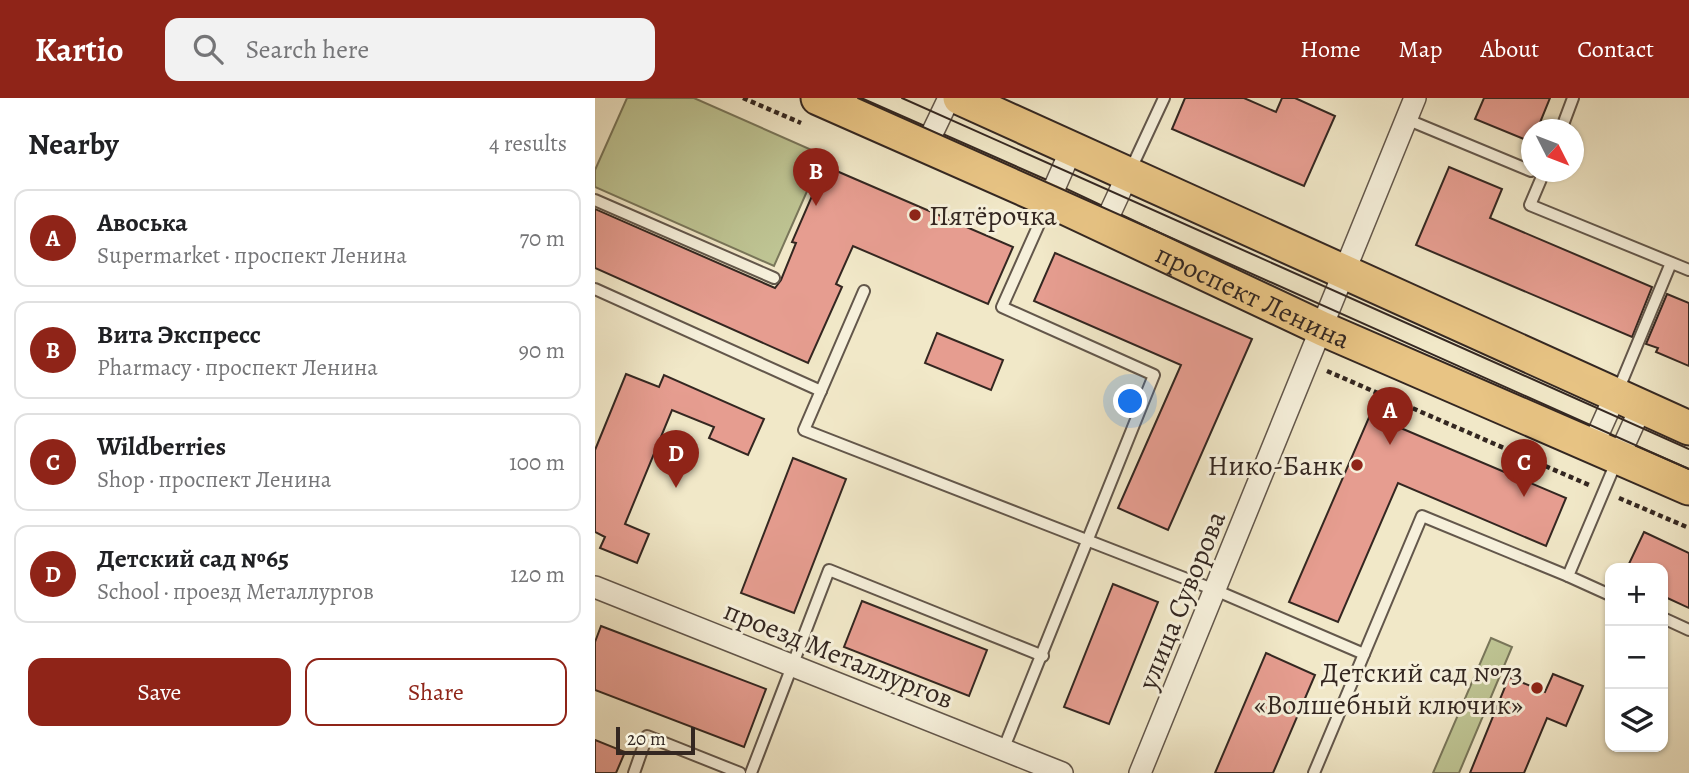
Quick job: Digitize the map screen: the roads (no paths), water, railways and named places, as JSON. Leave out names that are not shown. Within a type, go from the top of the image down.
[{"type":"main road","name":"проспект Ленина","points":[[960,98],[1127,176],[1689,428]]},
{"type":"main road","name":"проспект Ленина","points":[[827,100],[1049,200],[1323,329],[1689,488]]},
{"type":"street","points":[[926,146],[949,98]]},
{"type":"street","name":"улица Суворова","points":[[1140,773],[1415,98]]},
{"type":"street","points":[[1049,200],[1071,150]]},
{"type":"street","points":[[1104,226],[1127,176]]},
{"type":"street","points":[[1606,451],[1628,402]]},
{"type":"street","name":"проезд Металлургов","points":[[595,587],[1062,773]]},
{"type":"lane","points":[[1127,176],[1164,98]]},
{"type":"lane","points":[[1565,119],[1573,98]]},
{"type":"lane","points":[[1406,119],[1521,165]]},
{"type":"lane","points":[[1536,182],[1530,205],[1689,270]]},
{"type":"lane","points":[[595,200],[774,278]]},
{"type":"lane","points":[[1003,750],[1154,376],[1002,307],[1049,200]]},
{"type":"lane","points":[[1628,402],[1671,263]]},
{"type":"lane","points":[[595,289],[821,391]]},
{"type":"lane","points":[[864,291],[804,430],[1215,590],[1364,654]]},
{"type":"lane","points":[[1569,576],[1606,451]]},
{"type":"lane","points":[[1314,773],[1422,516],[1605,593]]},
{"type":"lane","points":[[751,773],[829,570],[1043,656]]},
{"type":"lane","points":[[1668,620],[1689,630]]},
{"type":"lane","points":[[634,773],[647,736],[740,773]]},
{"type":"tram line","points":[[858,98],[1689,469]]},
{"type":"tram line","points":[[902,98],[1689,449]]},
{"type":"place","name":"Вита Экспресс","points":[[816,206]]},
{"type":"place","name":"Пятёрочка","points":[[915,215]]},
{"type":"place","name":"Авоська","points":[[1390,445]]},
{"type":"place","name":"Нико-Банк","points":[[1357,465]]},
{"type":"place","name":"Детский сад №65","points":[[676,488]]},
{"type":"place","name":"Wildberries","points":[[1524,497]]},
{"type":"place","name":"Детский сад №73 «Волшебный ключик»","points":[[1537,688]]}]
